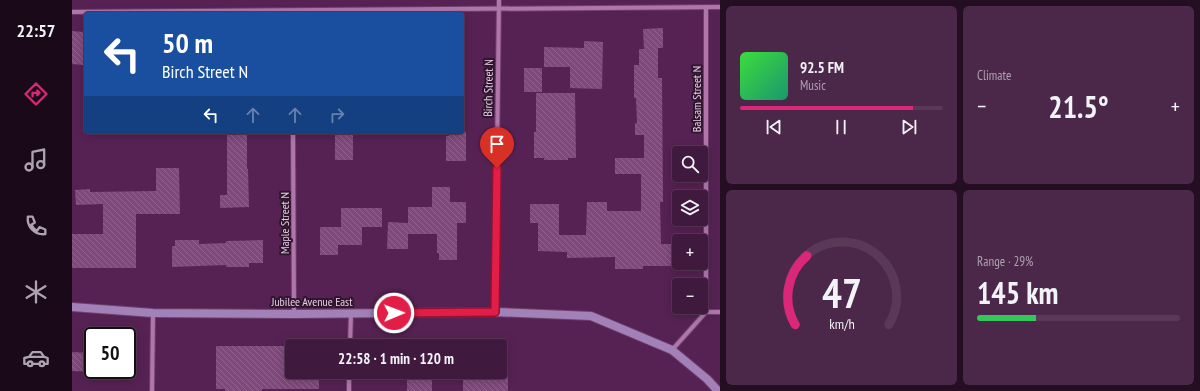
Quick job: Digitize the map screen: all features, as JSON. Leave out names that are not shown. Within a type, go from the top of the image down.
[{"type":"main road","name":"Jubilee Avenue East","points":[[72,307],[153,313],[294,314],[495,312],[591,316],[672,350],[707,379],[718,391]]},
{"type":"street","name":"Birch Street N","points":[[495,312],[499,0]]},
{"type":"street","name":"Balsam Street N","points":[[706,7],[706,278]]},
{"type":"street","points":[[72,12],[293,12],[720,7]]},
{"type":"street","name":"Maple Street N","points":[[294,134],[294,314]]},
{"type":"street","points":[[708,312],[720,312]]},
{"type":"street","points":[[152,391],[153,313]]},
{"type":"street","points":[[350,339],[351,313]]},
{"type":"street","points":[[672,350],[704,314]]},
{"type":"street","points":[[349,391],[350,379]]},
{"type":"building","points":[[663,28],[663,48],[658,48],[658,78],[662,78],[663,202],[660,202],[661,244],[671,244],[671,266],[643,266],[643,269],[615,269],[615,257],[567,258],[567,252],[538,251],[538,223],[530,223],[530,204],[559,204],[559,235],[586,235],[587,202],[607,202],[607,211],[641,211],[641,174],[615,174],[615,158],[644,158],[644,135],[635,135],[635,123],[637,123],[636,98],[634,98],[634,65],[639,65],[639,49],[644,49],[643,29]]},
{"type":"building","points":[[72,31],[84,32],[83,65],[72,64]]},
{"type":"building","points":[[584,41],[603,42],[602,89],[570,88],[570,67],[544,67],[544,47],[584,48]]},
{"type":"building","points":[[524,68],[542,68],[542,92],[524,92]]},
{"type":"building","points":[[536,93],[575,93],[576,158],[568,158],[568,160],[544,160],[544,158],[534,158]]},
{"type":"building","points":[[464,132],[466,132],[466,161],[446,161],[446,136],[449,136],[449,134],[464,134]]},
{"type":"building","points":[[227,134],[247,134],[249,207],[220,208],[220,195],[227,195]]},
{"type":"building","points":[[335,134],[353,134],[353,160],[335,160]]},
{"type":"building","points":[[156,168],[179,168],[180,214],[136,214],[136,268],[72,268],[72,234],[103,234],[103,204],[76,205],[75,190],[90,189],[90,192],[156,191]]},
{"type":"building","points":[[432,187],[450,187],[450,202],[466,202],[466,223],[457,223],[457,260],[439,260],[439,253],[437,253],[437,234],[408,234],[408,249],[387,249],[388,222],[408,223],[408,207],[432,207]]},
{"type":"building","points":[[341,208],[382,208],[382,227],[362,227],[362,245],[338,245],[338,255],[320,255],[320,227],[341,227]]},
{"type":"building","points":[[175,240],[199,240],[199,244],[226,243],[226,241],[263,240],[263,263],[249,263],[249,267],[226,267],[226,265],[172,267],[172,246],[175,246]]},
{"type":"building","points":[[216,346],[285,346],[285,379],[319,379],[319,389],[262,389],[262,391],[225,391],[225,389],[216,389]]},
{"type":"building","points":[[72,352],[84,353],[84,372],[72,371]]},
{"type":"building","points":[[508,372],[508,391],[463,391],[463,379],[507,379]]},
{"type":"building","points":[[407,379],[432,379],[432,391],[407,391]]},
{"type":"route","points":[[394,313],[495,312],[497,168]]}]
